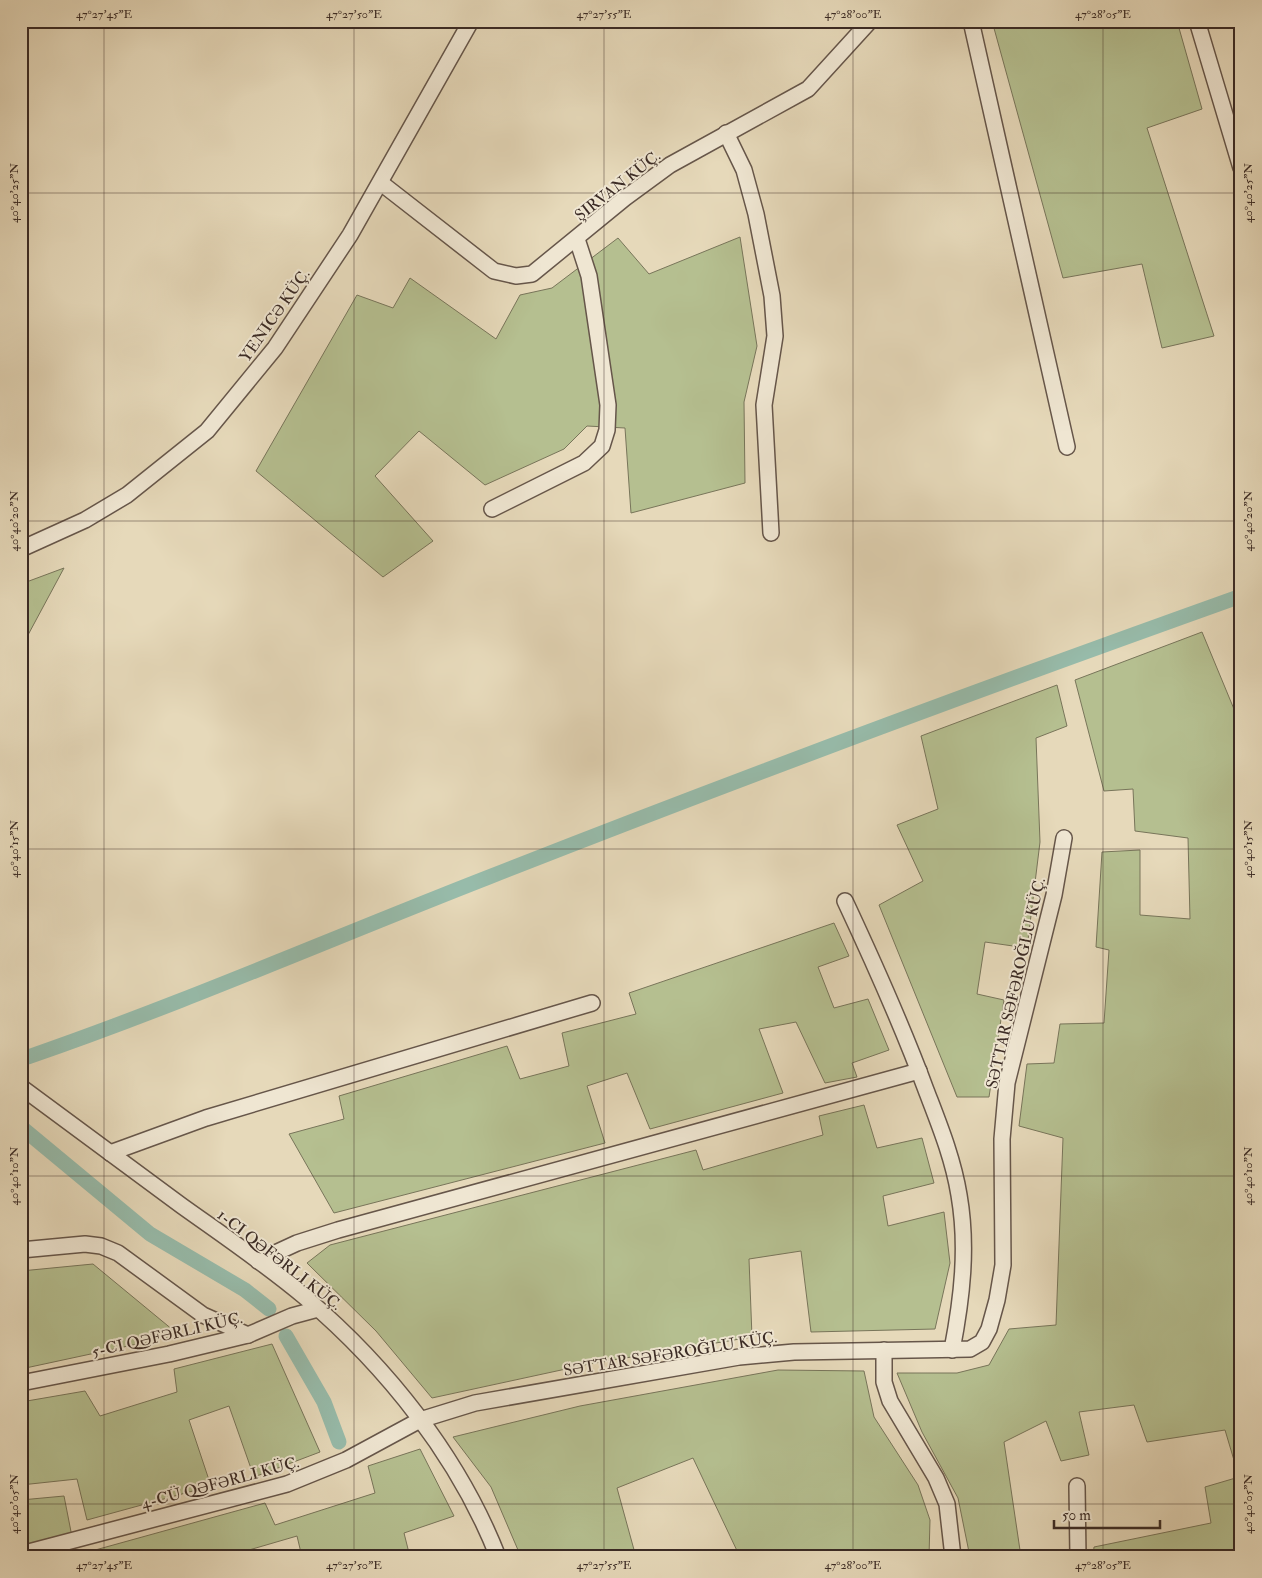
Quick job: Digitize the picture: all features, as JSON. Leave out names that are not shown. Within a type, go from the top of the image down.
[{"type":"street","name":"YENICƏ KÜÇ.","points":[[21,549],[85,520],[127,495],[171,462],[207,431],[275,348],[350,235],[471,21]]},
{"type":"street","name":"ŞIRVAN KÜÇ.","points":[[381,183],[494,271],[516,276],[532,274],[625,198],[670,165],[808,89],[870,21]]},
{"type":"street","points":[[971,21],[1067,447]]},
{"type":"street","points":[[1197,21],[1241,168]]},
{"type":"street","points":[[726,133],[744,170],[756,214],[772,296],[775,336],[764,405],[771,533]]},
{"type":"street","points":[[492,509],[584,463],[602,446],[607,430],[608,405],[589,276],[577,239]]},
{"type":"street","name":"SƏTTAR SƏFƏROĞLU KÜÇ.","points":[[420,1420],[475,1404],[739,1357],[794,1352],[970,1349],[982,1342],[989,1329],[997,1300],[1003,1265],[1002,1139],[1007,1083],[1054,895],[1064,838]]},
{"type":"street","points":[[845,900],[919,1072],[946,1143],[959,1194],[964,1274],[961,1304],[952,1350]]},
{"type":"street","points":[[110,1153],[206,1118],[592,1003]]},
{"type":"street","points":[[258,1261],[297,1243],[338,1230],[919,1072]]},
{"type":"street","name":"1-CI QƏFƏRLI KÜÇ.","points":[[21,1087],[258,1261],[318,1309],[345,1334],[391,1383],[455,1470],[487,1530],[498,1557]]},
{"type":"street","points":[[21,1250],[84,1244],[100,1246],[118,1253],[203,1315],[248,1335]]},
{"type":"street","name":"5-CI QƏFƏRLI KÜÇ.","points":[[21,1383],[169,1354],[248,1335],[286,1318],[318,1309]]},
{"type":"street","points":[[884,1350],[884,1382],[890,1401],[936,1478],[947,1504],[952,1557]]},
{"type":"street","name":"4-CÜ QƏFƏRLI KÜÇ.","points":[[21,1554],[287,1484],[346,1460],[420,1420]]},
{"type":"street","points":[[1078,1486],[1078,1557]]},
{"type":"green space","points":[[992,21],[1177,21],[1202,109],[1147,128],[1214,336],[1162,348],[1142,264],[1063,278]]},
{"type":"green space","points":[[740,237],[757,346],[744,402],[745,483],[631,513],[625,428],[587,426],[564,449],[485,485],[419,431],[375,476],[433,541],[383,577],[256,471],[357,295],[393,308],[410,278],[496,339],[520,295],[552,288],[618,238],[649,274]]},
{"type":"green space","points":[[64,568],[21,648],[21,584]]},
{"type":"green space","points":[[1202,632],[1241,726],[1241,1557],[1093,1557],[1094,1547],[1211,1523],[1205,1487],[1239,1477],[1225,1430],[1147,1442],[1134,1405],[1079,1412],[1089,1455],[1061,1461],[1046,1421],[1004,1442],[1021,1557],[970,1557],[958,1498],[922,1432],[897,1373],[957,1373],[989,1365],[1009,1329],[1056,1325],[1063,1138],[1019,1126],[1027,1064],[1054,1063],[1060,1024],[1104,1023],[1109,950],[1096,947],[1102,852],[1140,850],[1140,915],[1190,919],[1188,838],[1135,831],[1133,789],[1104,791],[1075,680]]},
{"type":"green space","points":[[1057,685],[1067,726],[1036,738],[1040,842],[1027,948],[985,942],[977,994],[1004,1000],[989,1097],[957,1097],[879,905],[923,881],[897,825],[938,809],[921,736]]},
{"type":"green space","points":[[834,923],[849,956],[818,967],[834,1008],[868,999],[889,1050],[852,1063],[857,1077],[825,1083],[796,1022],[759,1029],[783,1093],[650,1129],[627,1073],[587,1086],[605,1143],[334,1213],[289,1134],[344,1119],[339,1096],[507,1046],[520,1079],[569,1066],[562,1033],[636,1014],[629,993]]},
{"type":"green space","points":[[864,1105],[877,1148],[922,1138],[934,1183],[883,1196],[888,1226],[944,1212],[950,1263],[935,1329],[811,1332],[801,1251],[749,1259],[752,1337],[589,1364],[432,1398],[376,1331],[307,1263],[330,1245],[696,1150],[703,1170],[823,1135],[819,1116]]},
{"type":"green space","points":[[93,1264],[179,1335],[21,1369],[21,1305],[24,1305],[21,1271]]},
{"type":"green space","points":[[272,1344],[320,1452],[254,1477],[229,1406],[189,1420],[211,1486],[87,1520],[77,1479],[21,1485],[21,1402],[85,1391],[100,1416],[177,1392],[174,1369]]},
{"type":"green space","points":[[778,1370],[864,1371],[874,1417],[918,1485],[930,1520],[929,1557],[740,1557],[693,1458],[617,1488],[636,1557],[521,1557],[491,1487],[453,1437],[580,1406]]},
{"type":"green space","points":[[420,1449],[454,1516],[404,1533],[410,1557],[302,1557],[297,1536],[225,1557],[89,1557],[88,1552],[265,1503],[275,1525],[375,1493],[368,1466]]},
{"type":"green space","points":[[64,1496],[76,1557],[21,1557],[21,1500]]},
{"type":"waterway","points":[[28,1057],[144,1015],[582,840],[958,699],[1241,596]]},
{"type":"waterway","points":[[21,1127],[150,1234],[245,1290],[269,1309]]},
{"type":"waterway","points":[[286,1336],[324,1402],[339,1442]]}]
